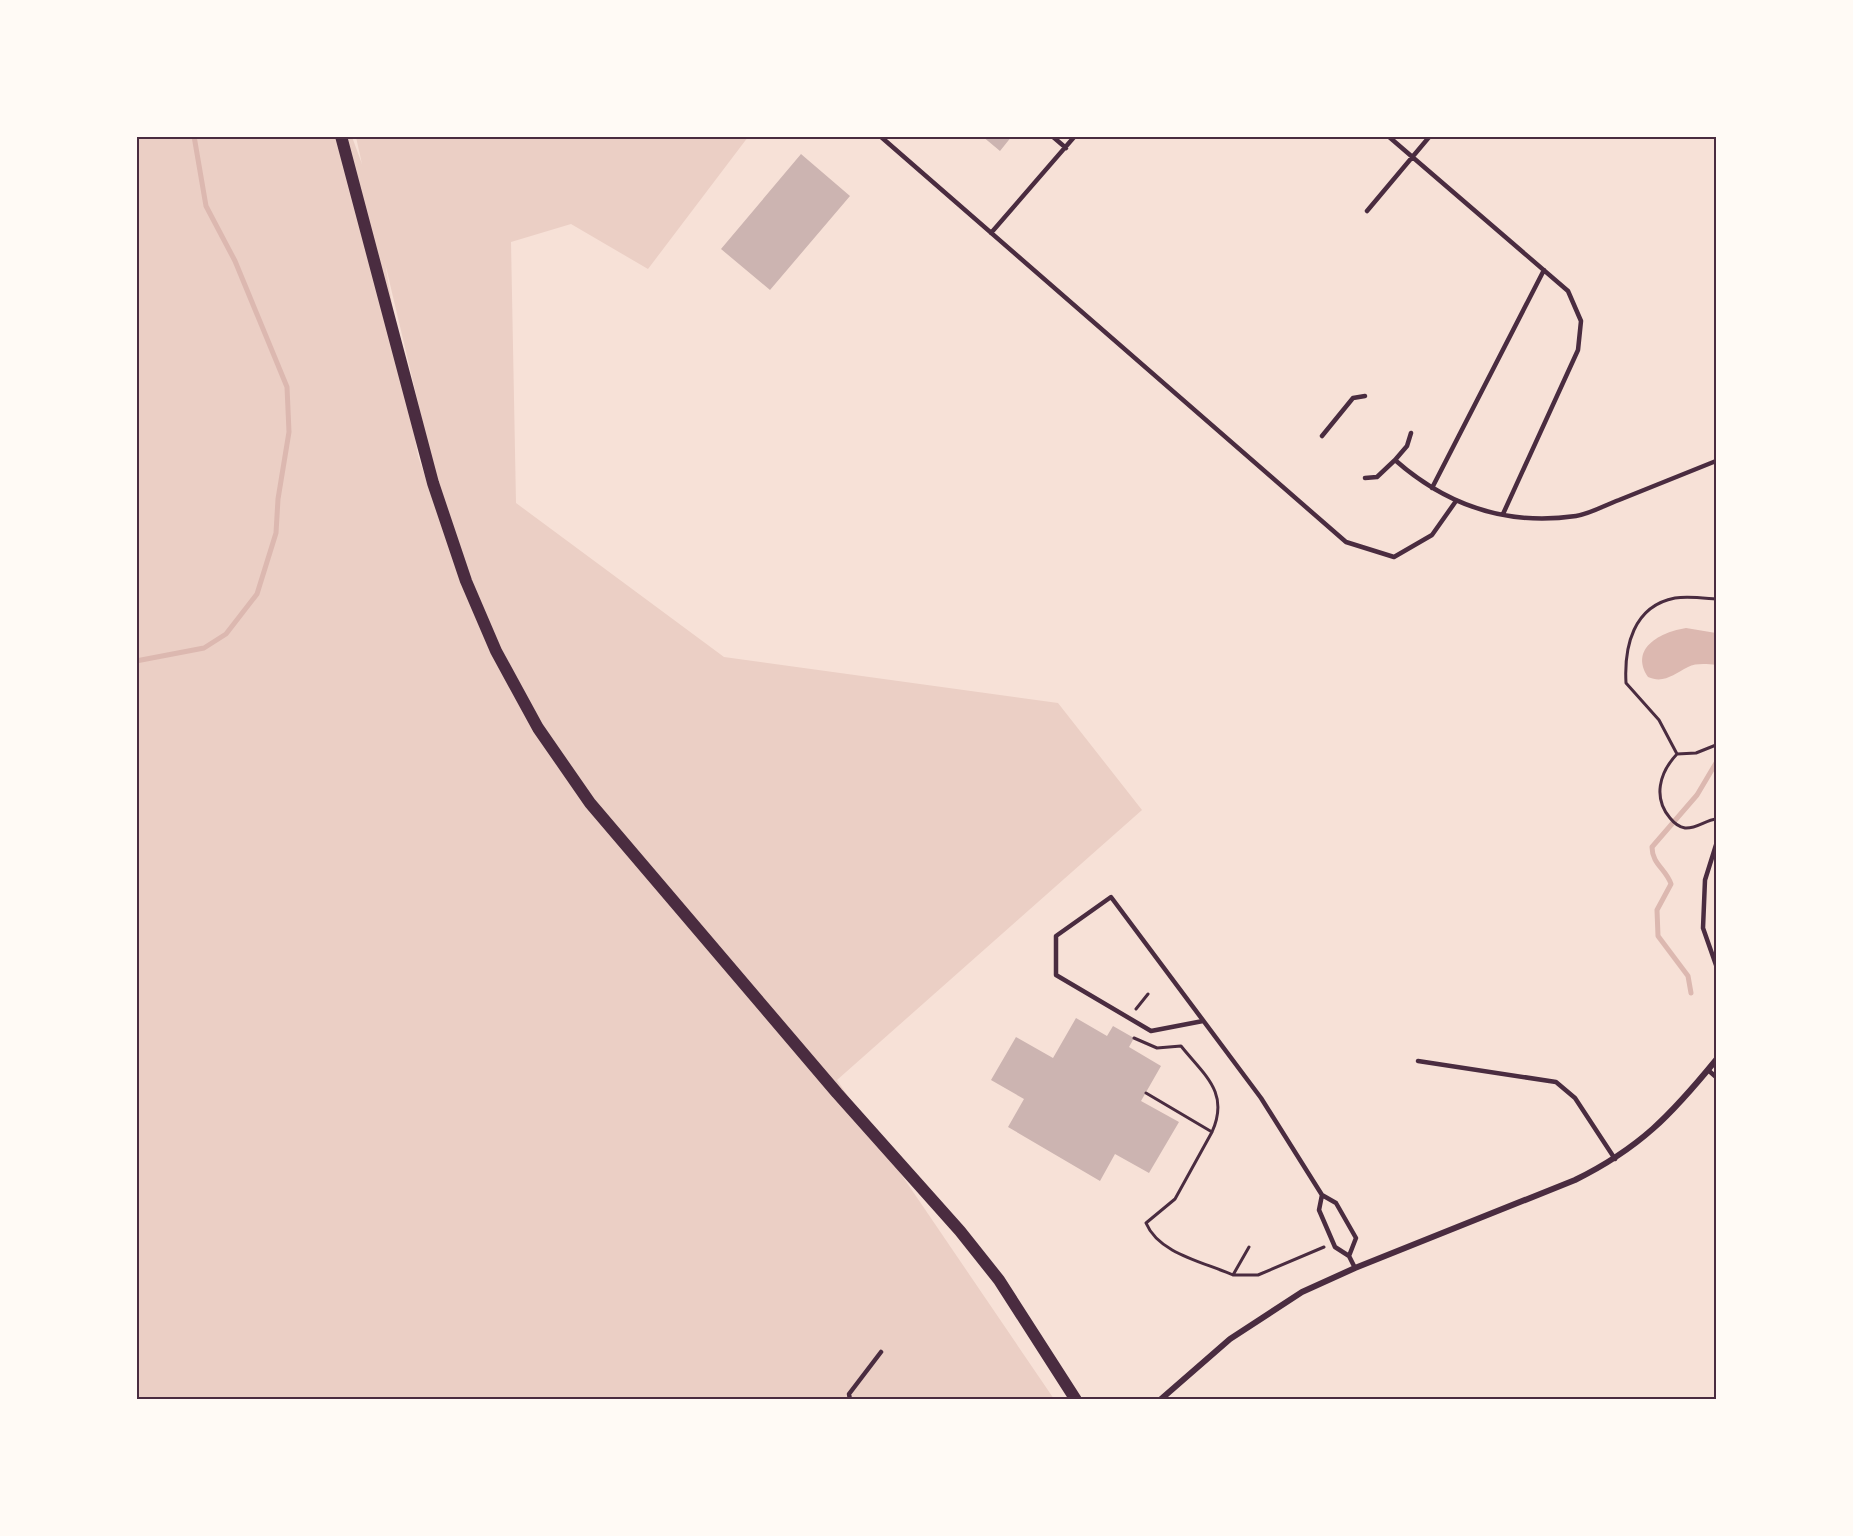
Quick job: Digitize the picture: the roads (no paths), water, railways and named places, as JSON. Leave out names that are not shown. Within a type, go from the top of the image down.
[{"type":"main road","points":[[341,136],[433,483],[466,581],[492,641],[538,728],[590,803],[999,1280],[1076,1400]]},
{"type":"street","points":[[1160,1400],[1230,1338],[1302,1292],[1355,1268],[1575,1180],[1615,1159],[1654,1130],[1716,1060]]},
{"type":"lane","points":[[880,136],[1346,542],[1394,557],[1432,534],[1456,501]]},
{"type":"lane","points":[[1052,136],[1066,148]]},
{"type":"lane","points":[[991,233],[1076,136]]},
{"type":"lane","points":[[1388,136],[1569,291],[1581,321],[1578,350],[1503,514]]},
{"type":"lane","points":[[1367,211],[1430,136]]},
{"type":"lane","points":[[1432,488],[1544,270]]},
{"type":"lane","points":[[1322,436],[1353,398],[1365,396]]},
{"type":"lane","points":[[1365,478],[1377,477],[1395,460],[1407,446],[1411,433]]},
{"type":"lane","points":[[1395,460],[1432,488],[1456,501],[1475,509],[1529,519],[1578,516],[1716,461]]},
{"type":"lane","points":[[1716,845],[1705,880],[1703,928],[1716,964]]},
{"type":"lane","points":[[1203,1021],[1151,1031],[1056,975],[1056,936],[1111,897],[1270,1111],[1322,1195],[1336,1203],[1356,1238],[1349,1256]]},
{"type":"lane","points":[[1418,1061],[1556,1082],[1575,1098],[1615,1159]]},
{"type":"lane","points":[[1708,1070],[1716,1077]]},
{"type":"lane","points":[[1322,1195],[1319,1210],[1334,1243],[1349,1256],[1355,1268]]},
{"type":"lane","points":[[850,1400],[849,1394],[881,1352]]},
{"type":"waterway","points":[[136,661],[204,648],[226,634],[257,594],[276,533],[278,499],[289,432],[287,387],[235,261],[206,206],[194,136]]},
{"type":"waterway","points":[[1691,993],[1688,976],[1658,936],[1657,910],[1671,884],[1654,858],[1652,847],[1697,795],[1716,763]]}]
